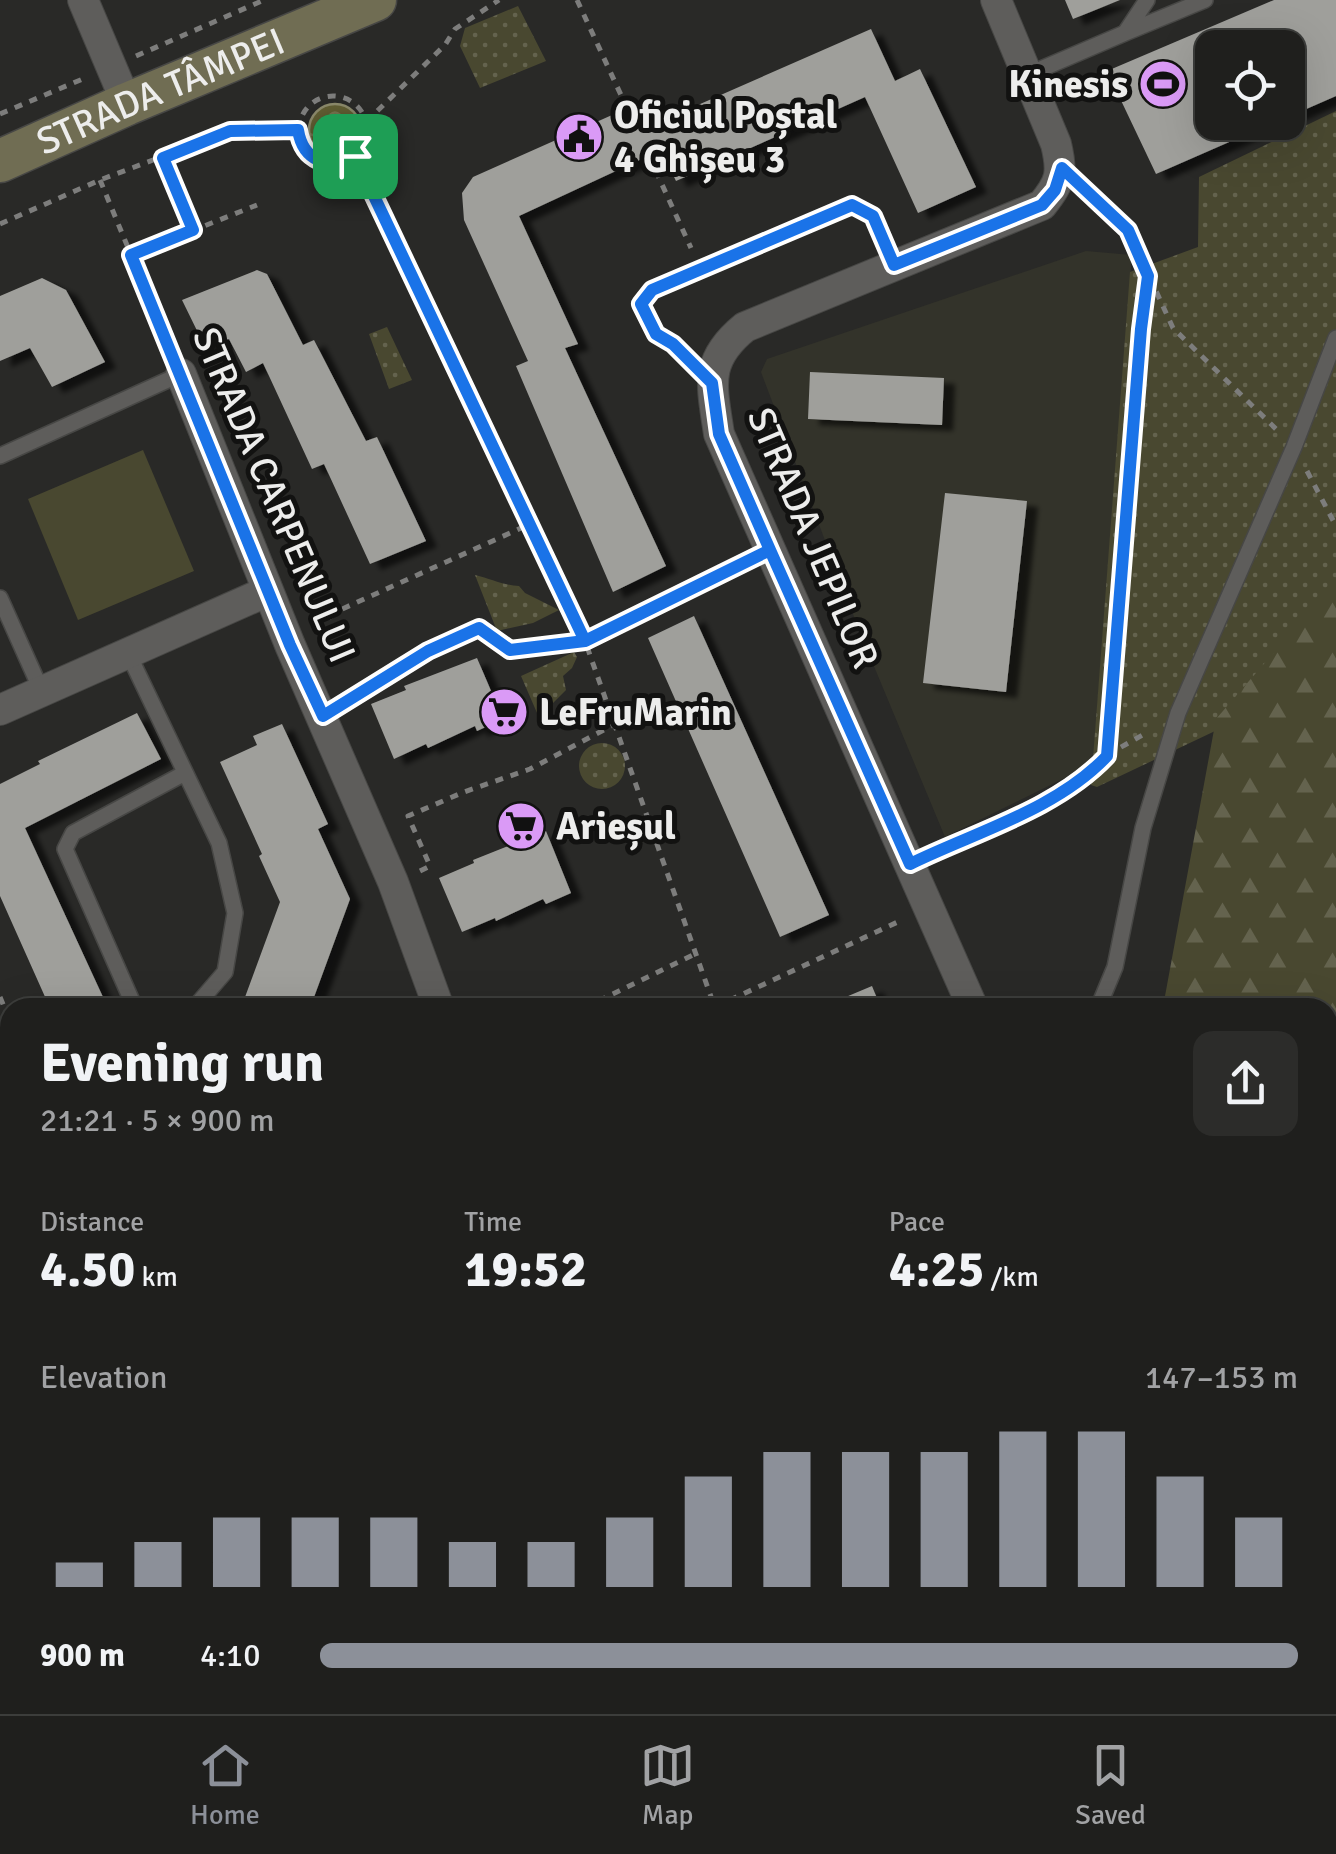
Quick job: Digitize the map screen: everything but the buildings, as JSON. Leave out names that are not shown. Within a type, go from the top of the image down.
[{"type":"street","points":[[83,0],[126,104]]},
{"type":"street","name":"STRADA TÂMPEI","points":[[0,161],[375,0]]},
{"type":"street","points":[[996,0],[1056,144],[1062,168]]},
{"type":"street","name":"STRADA JEPILOR","points":[[969,998],[719,434],[712,383],[715,362],[726,342],[745,327],[1042,205],[1055,190],[1062,168]]},
{"type":"street","name":"STRADA CARPENULUI","points":[[181,374],[290,645],[394,882],[435,998]]},
{"type":"street","points":[[0,710],[268,591]]},
{"type":"lane","points":[[1124,33],[1147,0]]},
{"type":"lane","points":[[1027,75],[1205,0]]},
{"type":"lane","points":[[712,383],[673,344],[656,334],[641,304],[652,290],[852,205],[873,216],[894,265]]},
{"type":"lane","points":[[1102,998],[1116,967],[1143,828],[1178,714],[1294,447],[1336,338]]},
{"type":"lane","points":[[0,456],[181,374]]},
{"type":"lane","points":[[0,598],[42,692]]},
{"type":"lane","points":[[128,654],[219,843],[235,913],[226,972],[203,998]]},
{"type":"lane","points":[[131,998],[66,849],[72,833],[185,773]]},
{"type":"path","points":[[133,57],[264,0]]},
{"type":"path","points":[[366,122],[445,45],[455,28],[498,0]]},
{"type":"path","points":[[577,0],[627,108]]},
{"type":"path","points":[[0,114],[94,74]]},
{"type":"path","points":[[323,97],[346,98],[356,104],[366,122],[363,146],[355,156],[333,164],[316,160],[304,149],[298,130],[304,112],[323,97]]},
{"type":"path","points":[[0,224],[100,180],[230,131],[298,130]]},
{"type":"path","points":[[355,156],[585,641],[712,998]]},
{"type":"path","points":[[649,156],[701,269]]},
{"type":"path","points":[[163,158],[193,230]]},
{"type":"path","points":[[1062,168],[1128,230],[1173,328],[1294,447],[1336,526]]},
{"type":"path","name":"STRADA CARPENULUI","points":[[100,180],[181,374]]},
{"type":"path","points":[[131,255],[257,205]]},
{"type":"path","points":[[1107,756],[1148,276]]},
{"type":"path","points":[[290,645],[340,610],[530,524]]},
{"type":"path","points":[[323,716],[428,651],[479,628],[510,650],[585,641],[770,550]]},
{"type":"path","points":[[910,864],[1026,812],[1092,771],[1107,756],[1178,714]]},
{"type":"path","points":[[394,882],[430,866],[408,816],[530,769],[614,724]]},
{"type":"path","points":[[733,998],[929,909]]},
{"type":"path","points":[[605,998],[697,953]]},
{"type":"shaded area","points":[[1086,251],[1132,255],[1093,764],[945,837],[861,635],[761,372],[767,359]]},
{"type":"green space","points":[[518,6],[546,61],[480,88],[460,46],[465,28]]},
{"type":"green space","points":[[1336,111],[1336,700],[1272,704],[1097,787],[1091,785],[1130,272],[1198,247],[1199,177],[1276,140],[1305,140],[1305,126]]},
{"type":"green space","points":[[387,327],[412,380],[389,389],[369,334]]},
{"type":"green space","points":[[143,450],[194,571],[78,620],[28,499]]},
{"type":"green space","points":[[475,575],[519,586],[559,610],[533,623],[497,631]]},
{"type":"green space","points":[[1336,581],[1336,998],[1165,998],[1216,719]]},
{"type":"green space","points":[[574,652],[577,657],[572,668],[563,676],[566,690],[553,703],[552,722],[544,729],[521,676]]},
{"type":"green space","points":[[602,743],[618,750],[625,766],[618,782],[602,789],[586,782],[579,766],[586,750]]},
{"type":"water","points":[[335,104],[353,112],[361,130],[353,148],[335,156],[317,148],[309,130],[317,112]]},
{"type":"place","name":"Kinesis","points":[[1163,84]]},
{"type":"place","name":"Oficiul Poștal 4 Ghișeu 3","points":[[579,137]]},
{"type":"place","name":"LeFruMarin","points":[[504,712]]},
{"type":"place","name":"Arieșul","points":[[521,826]]},
{"type":"route","points":[[355,156],[333,164],[316,160],[304,149],[298,130],[230,131],[163,158],[193,230],[131,255],[290,645],[323,716],[428,651],[479,628],[510,650],[585,641],[622,620],[770,550],[719,434],[712,383],[673,344],[656,334],[641,304],[652,290],[852,205],[873,216],[894,265],[1042,205],[1055,190],[1062,168],[1128,230],[1148,276],[1107,756],[1092,771],[1026,812],[910,864],[770,550],[585,641],[355,156]]}]
